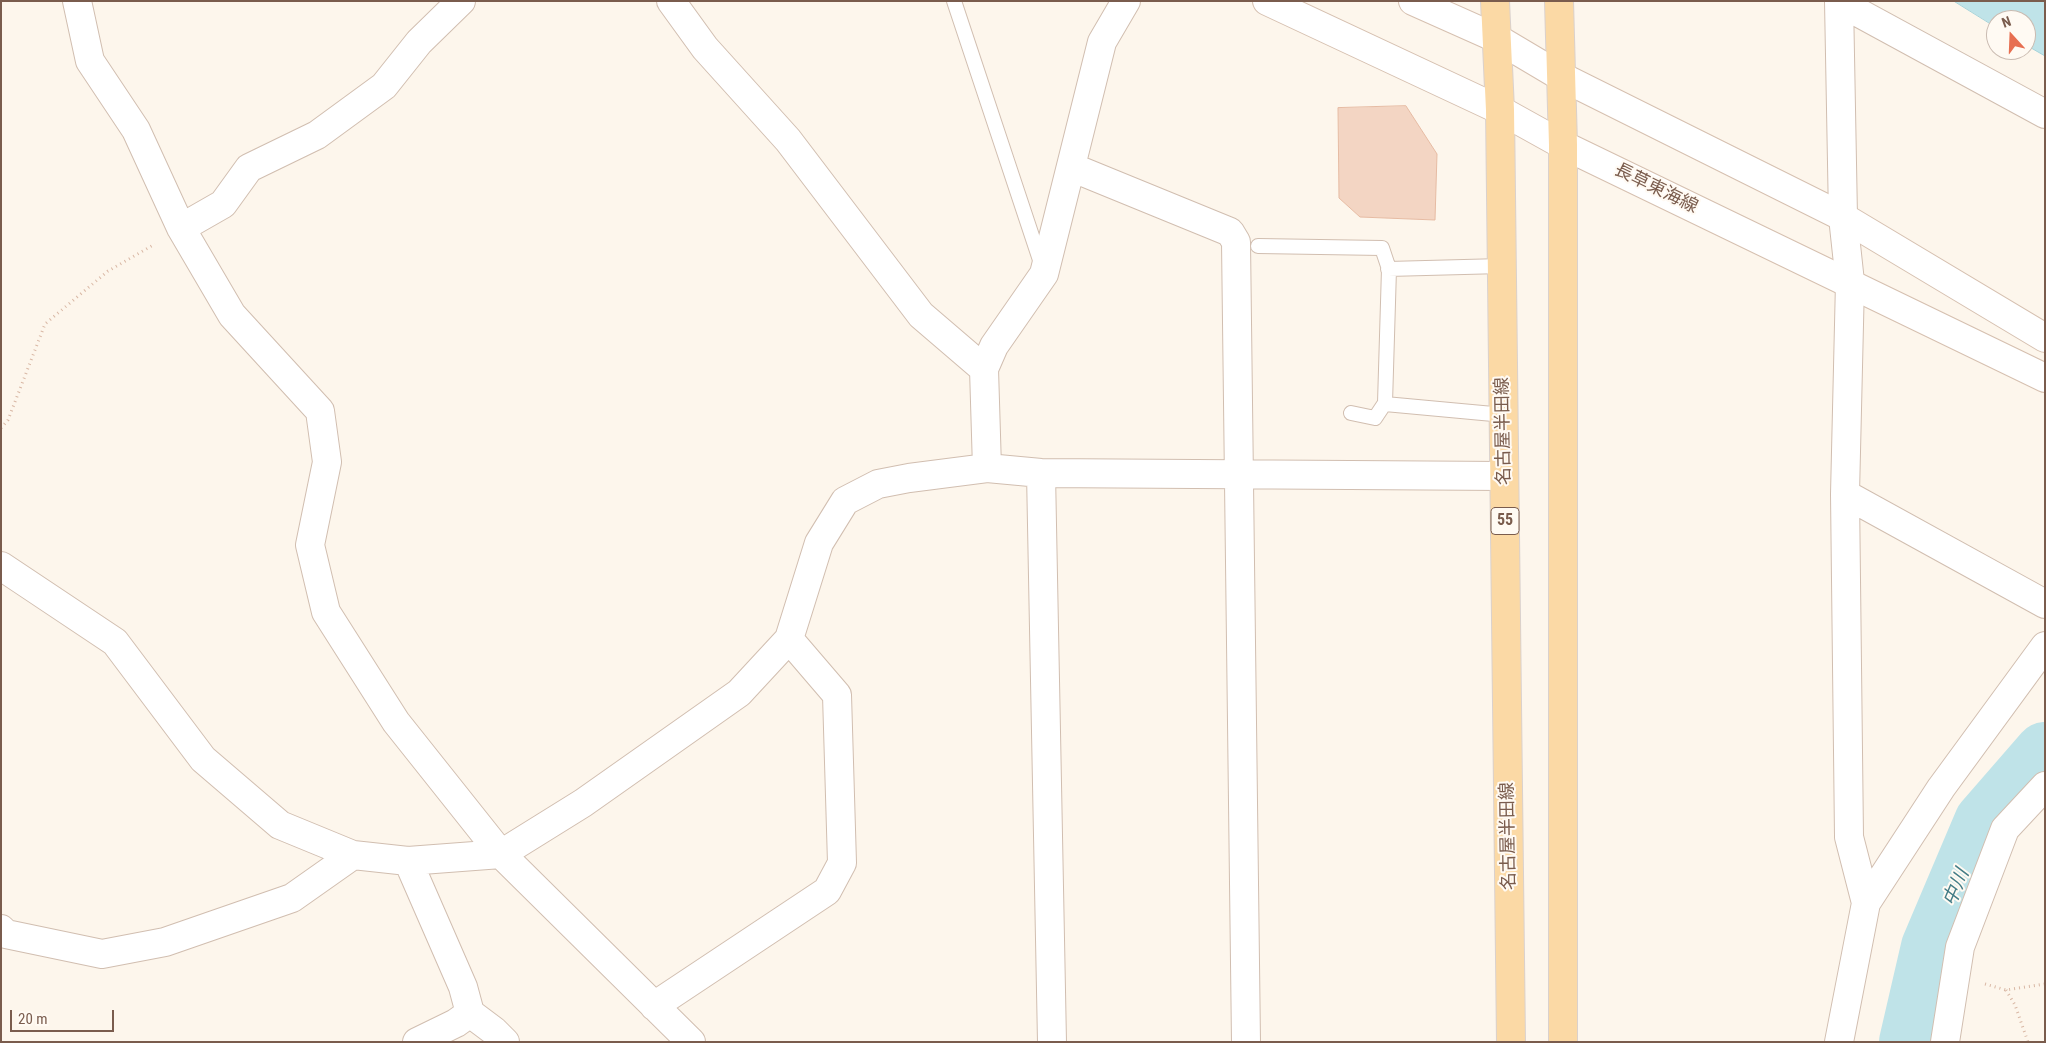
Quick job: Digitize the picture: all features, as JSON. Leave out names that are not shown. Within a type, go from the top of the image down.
[{"type":"main road","name":"名古屋半田線","points":[[1496,1],[1500,110],[1511,1042]]},
{"type":"main road","points":[[1559,1],[1563,145],[1563,1042]]},
{"type":"street","points":[[77,1],[90,61],[136,130],[181,228],[232,315],[320,411],[327,462],[310,545],[326,612],[396,722],[501,854],[692,1042]]},
{"type":"street","points":[[181,228],[223,204],[248,168],[317,135],[384,86],[419,42],[461,1]]},
{"type":"street","points":[[671,1],[706,48],[788,140],[921,316],[984,369]]},
{"type":"street","points":[[987,468],[984,369],[994,346],[1044,274],[1102,42],[1126,1]]},
{"type":"street","name":"長草東海線","points":[[1268,1],[1500,110],[1563,145],[1850,282],[2045,378]]},
{"type":"street","points":[[1412,1],[1496,38],[1560,76],[1843,216],[2045,338]]},
{"type":"street","points":[[1866,903],[1849,837],[1845,494],[1850,282],[1843,216],[1839,2],[2045,114]]},
{"type":"street","points":[[1071,166],[1230,232],[1236,242],[1246,1042]]},
{"type":"street","points":[[1,566],[115,642],[203,759],[280,825],[353,855],[408,861],[501,854],[583,803],[740,693],[789,639],[819,543],[845,501],[878,484],[987,468],[1041,473],[1504,476]]},
{"type":"street","points":[[1041,473],[1052,1042]]},
{"type":"street","points":[[1845,494],[2045,604]]},
{"type":"street","points":[[654,1006],[827,891],[842,863],[837,695],[789,639]]},
{"type":"street","points":[[1839,1042],[1866,903],[1941,788],[2045,646]]},
{"type":"street","points":[[1945,1042],[1960,947],[2005,829],[2045,786]]},
{"type":"street","points":[[1,928],[6,934],[102,954],[165,942],[292,898],[353,855]]},
{"type":"street","points":[[408,861],[463,987],[470,1014],[494,1031],[505,1042]]},
{"type":"street","points":[[417,1042],[456,1024],[470,1014]]},
{"type":"lane","points":[[954,1],[1044,274]]},
{"type":"lane","points":[[1258,246],[1382,248],[1389,269],[1385,403],[1375,418],[1351,413]]},
{"type":"lane","points":[[1389,269],[1502,266]]},
{"type":"lane","points":[[1385,404],[1504,415]]},
{"type":"path","points":[[1,428],[8,420],[45,324],[108,271],[181,228]]},
{"type":"path","points":[[1956,975],[2006,990],[2045,984]]},
{"type":"path","points":[[2006,990],[2015,1005],[2028,1042]]},
{"type":"water","points":[[1954,1],[2045,1],[2045,56],[2036,51],[2036,10],[1986,10],[1986,21]]},
{"type":"building","points":[[1406,106],[1437,154],[1435,220],[1360,217],[1339,198],[1338,108]]},
{"type":"waterway","name":"中川","points":[[1910,1042],[1932,947],[1985,822],[2045,753]]}]
